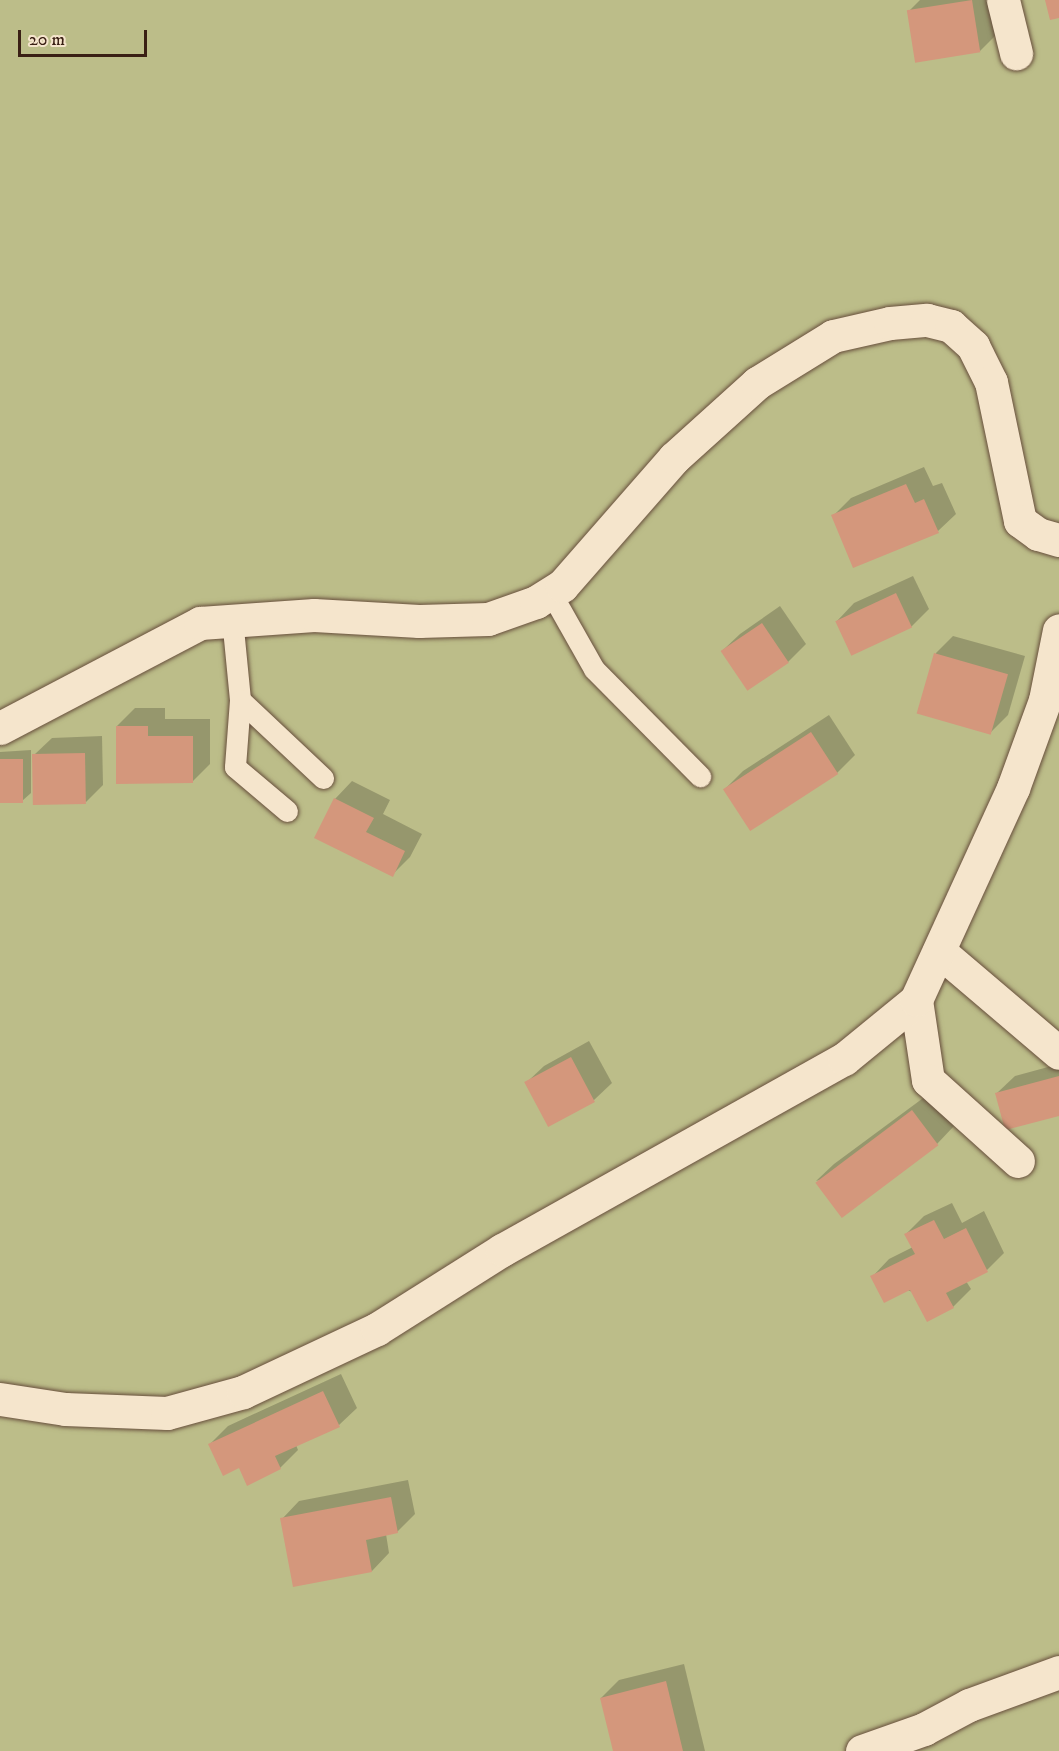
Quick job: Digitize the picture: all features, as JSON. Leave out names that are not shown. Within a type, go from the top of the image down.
[{"type":"street","points":[[1004,0],[1016,52]]},
{"type":"street","points":[[0,728],[200,623],[232,618],[314,615],[419,621],[488,619],[551,593],[562,586],[675,458],[757,383],[833,336],[890,323],[927,320],[951,326],[973,346],[992,382],[1020,521],[1038,534],[1059,540]]},
{"type":"street","points":[[0,1400],[65,1409],[167,1413],[243,1392],[377,1329],[502,1250],[844,1059],[916,1000],[1013,788],[1045,700],[1059,630]]},
{"type":"street","points":[[939,951],[1059,1053]]},
{"type":"street","points":[[916,1000],[928,1080],[1018,1161]]},
{"type":"street","points":[[862,1751],[924,1729],[969,1705],[1059,1672]]},
{"type":"lane","points":[[551,593],[594,669],[700,776]]},
{"type":"lane","points":[[232,618],[240,700],[235,767],[287,811]]},
{"type":"lane","points":[[240,700],[323,778]]},
{"type":"green space","points":[[0,0],[1059,0],[1059,1751],[0,1751]]},
{"type":"building","points":[[972,0],[980,52],[915,63],[907,10]]},
{"type":"building","points":[[1045,0],[1059,0],[1059,18],[1050,20]]},
{"type":"building","points":[[906,484],[915,503],[924,499],[939,533],[853,568],[831,515]]},
{"type":"building","points":[[896,593],[912,627],[851,656],[835,621]]},
{"type":"building","points":[[762,623],[789,663],[747,691],[721,651]]},
{"type":"building","points":[[934,653],[1008,674],[991,735],[917,714]]},
{"type":"building","points":[[116,726],[148,726],[148,736],[193,736],[193,783],[116,784]]},
{"type":"building","points":[[811,732],[838,774],[750,831],[723,789]]},
{"type":"building","points":[[85,753],[86,804],[33,805],[32,754]]},
{"type":"building","points":[[0,759],[23,759],[23,803],[0,803]]},
{"type":"building","points":[[334,798],[374,818],[366,832],[405,851],[393,877],[314,838]]},
{"type":"building","points":[[571,1057],[595,1102],[548,1127],[524,1082]]},
{"type":"building","points":[[1059,1076],[1059,1116],[1005,1130],[995,1093]]},
{"type":"building","points":[[912,1110],[938,1145],[842,1218],[815,1183]]},
{"type":"building","points":[[934,1220],[944,1239],[966,1228],[988,1272],[946,1293],[954,1308],[927,1322],[910,1290],[884,1303],[870,1276],[915,1254],[904,1234]]},
{"type":"building","points":[[323,1391],[340,1427],[275,1456],[281,1469],[247,1486],[239,1468],[223,1476],[208,1444]]},
{"type":"building","points":[[391,1497],[398,1533],[366,1540],[372,1572],[293,1587],[280,1518]]},
{"type":"building","points":[[666,1681],[683,1751],[613,1751],[600,1698]]}]
